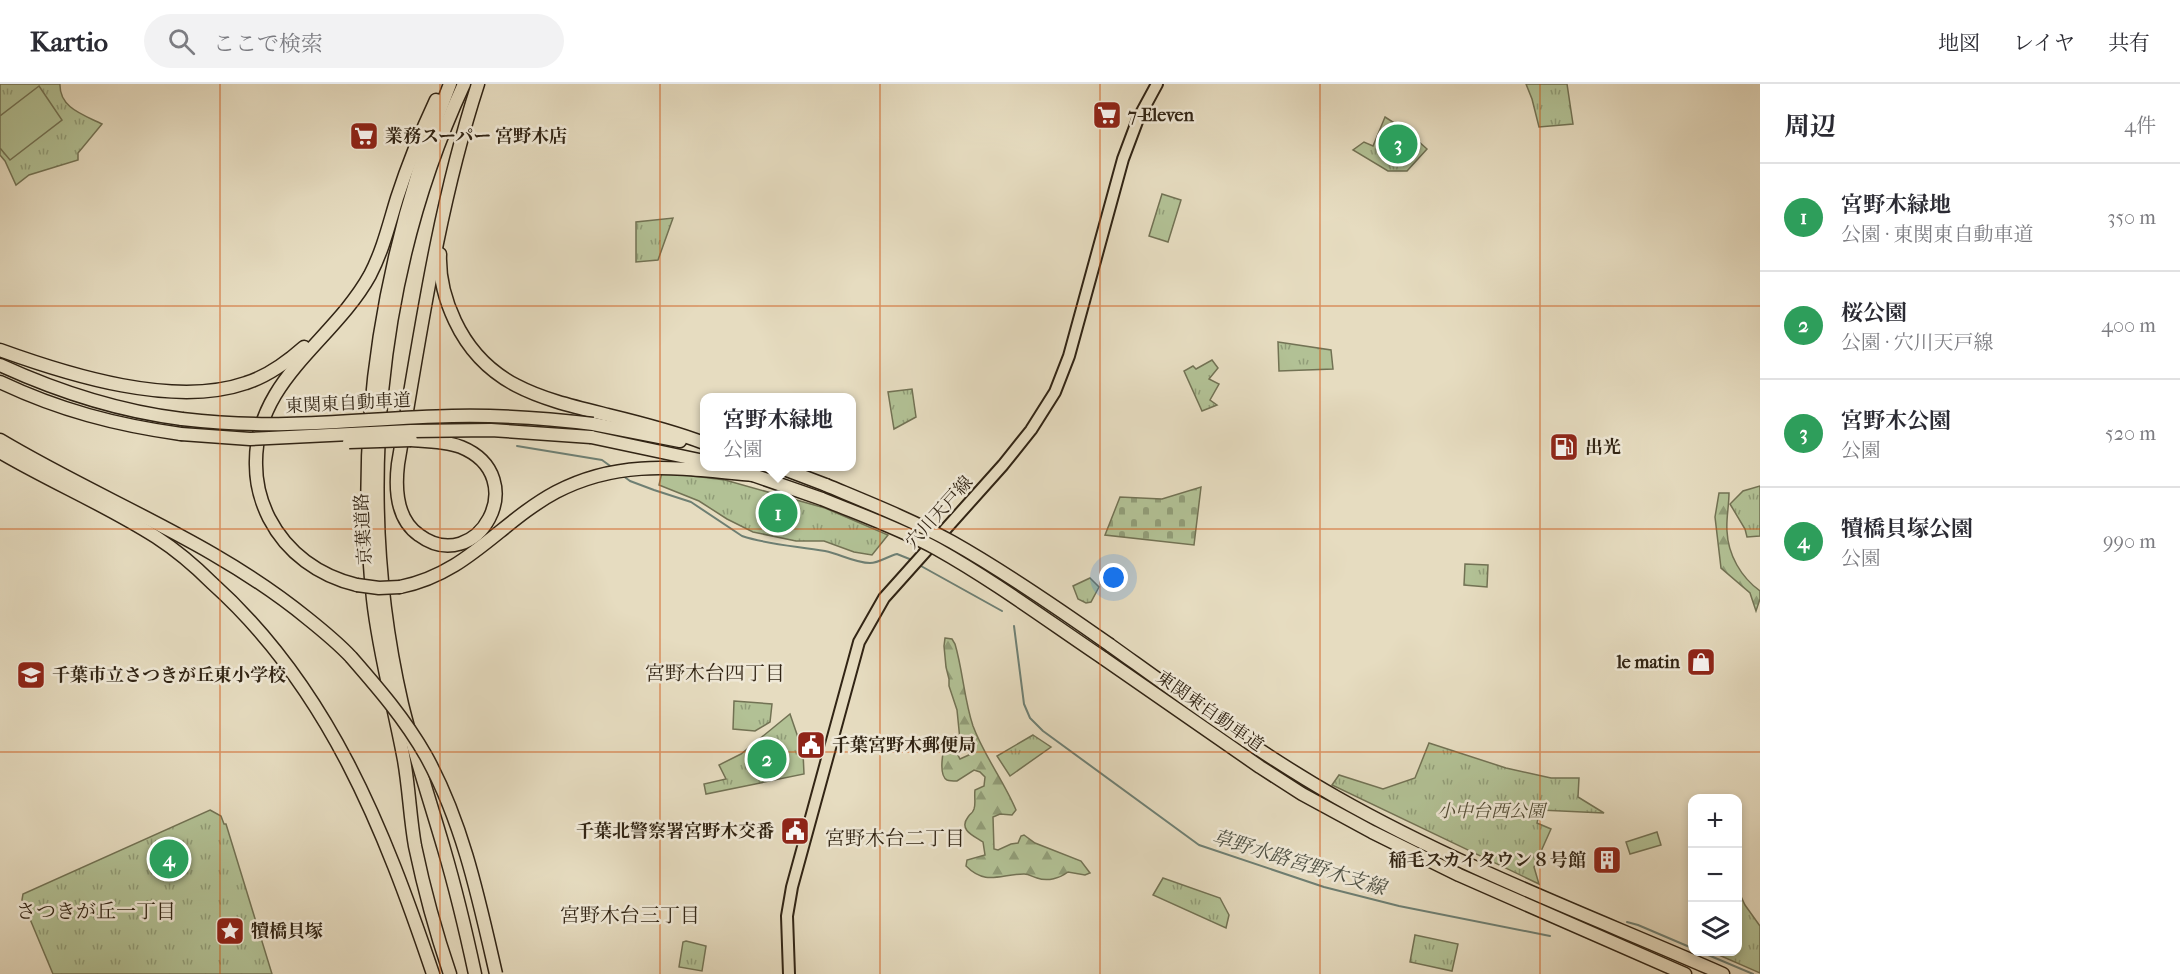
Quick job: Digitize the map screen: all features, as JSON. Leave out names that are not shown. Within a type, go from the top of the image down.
[{"type":"highway","points":[[444,84],[425,123],[375,265],[345,311],[277,390],[263,418],[256,458],[257,483],[263,504],[279,535],[294,552],[313,567],[334,578],[357,585],[379,588],[400,587],[426,580],[451,569],[548,498],[587,479],[627,468],[662,467],[700,470]]},
{"type":"highway","name":"京葉道路","points":[[450,84],[411,191],[390,277],[375,363],[368,450],[367,497],[372,597],[382,663],[406,772],[416,846],[450,974]]},
{"type":"highway","name":"京葉道路","points":[[464,84],[431,166],[400,278],[381,404],[378,474],[388,626],[402,702],[428,802],[444,850],[475,974]]},
{"type":"highway","points":[[250,439],[300,443],[411,440],[432,441],[460,447],[480,460],[489,470],[496,490],[496,501],[489,521],[475,536],[454,544],[436,543],[417,534],[403,515],[398,498],[397,475],[409,399],[427,290],[462,137],[478,84]]},
{"type":"highway","points":[[447,200],[440,244],[441,275],[448,304],[461,333],[479,358],[505,380],[522,390],[555,402],[667,434]]},
{"type":"highway","points":[[0,350],[88,378],[159,390],[205,392],[244,384],[284,364],[313,339],[342,309],[375,265]]},
{"type":"highway","name":"東関東自動車道","points":[[0,365],[53,389],[111,406],[182,419],[247,424],[288,424],[413,417],[522,417],[667,434],[700,443]]},
{"type":"highway","name":"東関東自動車道","points":[[0,382],[92,418],[181,434],[250,439],[411,431],[503,430],[591,437],[700,460]]},
{"type":"highway","points":[[0,440],[213,552],[282,598],[340,645],[396,709],[425,755],[442,790],[470,867],[496,974]]},
{"type":"highway","points":[[0,452],[156,538],[191,564],[236,603],[284,659],[309,693],[358,781],[398,877],[433,974]]},
{"type":"highway","points":[[708,471],[754,475]]},
{"type":"highway","name":"東関東自動車道","points":[[740,471],[822,499],[937,549],[1103,658],[1302,794],[1460,876],[1685,974]]},
{"type":"highway","name":"東関東自動車道","points":[[790,471],[908,519],[951,542],[1050,603],[1203,712],[1311,782],[1378,819],[1466,862],[1723,974]]},
{"type":"main road","name":"穴川天戸線","points":[[789,974],[787,919],[792,887],[860,642],[884,598],[909,573],[1004,465],[1042,414],[1055,392],[1069,356],[1124,159],[1138,119],[1157,84]]},
{"type":"green space","points":[[0,84],[60,84],[61,92],[68,105],[102,124],[78,153],[78,160],[29,175],[16,185],[0,155]]},
{"type":"green space","points":[[1526,84],[1567,84],[1573,124],[1539,127]]},
{"type":"green space","points":[[39,86],[62,120],[10,160],[0,148],[0,116]]},
{"type":"green space","points":[[1385,117],[1407,131],[1427,149],[1407,171],[1388,171],[1353,150],[1364,142],[1373,146]]},
{"type":"green space","points":[[1162,194],[1181,200],[1168,242],[1149,236]]},
{"type":"green space","points":[[673,218],[658,260],[636,262],[636,222]]},
{"type":"green space","points":[[1278,342],[1331,350],[1333,369],[1279,371]]},
{"type":"green space","points":[[1212,360],[1218,368],[1209,379],[1219,384],[1210,400],[1217,405],[1202,411],[1184,371],[1193,366],[1196,369]]},
{"type":"green space","points":[[912,389],[916,417],[894,429],[888,392]]},
{"type":"green space","points":[[662,472],[725,480],[825,508],[888,535],[872,555],[854,552],[824,541],[796,541],[753,532],[699,501],[659,485]]},
{"type":"green space","points":[[1760,486],[1760,536],[1747,537],[1745,529],[1730,504],[1743,491]]},
{"type":"green space","points":[[1201,487],[1194,545],[1105,535],[1120,497],[1162,499]]},
{"type":"green space","points":[[1719,493],[1729,493],[1727,531],[1733,557],[1741,572],[1760,591],[1756,611],[1750,593],[1721,568],[1715,517]]},
{"type":"green space","points":[[1465,564],[1488,565],[1487,587],[1464,585]]},
{"type":"green space","points":[[1090,578],[1099,587],[1091,602],[1086,603],[1078,599],[1073,586]]},
{"type":"green space","points":[[945,638],[952,639],[955,644],[973,726],[1016,810],[1012,815],[1000,814],[993,817],[994,849],[998,850],[1018,843],[1024,835],[1035,843],[1081,861],[1090,873],[1085,875],[1068,872],[1058,878],[1050,879],[1041,879],[1028,874],[993,878],[980,876],[966,866],[967,860],[985,855],[983,842],[968,832],[965,822],[975,807],[975,790],[984,786],[985,777],[974,770],[957,781],[947,780],[944,777],[942,768],[946,742],[951,742],[960,759],[971,754],[960,740],[957,710],[949,686],[946,667]]},
{"type":"green space","points":[[734,701],[772,704],[770,722],[755,731],[733,729]]},
{"type":"green space","points":[[790,714],[803,752],[804,774],[706,794],[704,784],[726,779],[719,765],[741,754]]},
{"type":"green space","points":[[1033,735],[1051,747],[1010,776],[997,756]]},
{"type":"green space","name":"小中台西公園","points":[[1429,743],[1506,768],[1551,778],[1579,778],[1578,797],[1604,813],[1540,810],[1537,823],[1551,829],[1534,867],[1539,884],[1332,785],[1339,775],[1383,789],[1415,778]]},
{"type":"green space","points":[[210,810],[221,816],[226,824],[272,974],[53,974],[22,900],[23,894]]},
{"type":"green space","points":[[1657,832],[1661,845],[1630,854],[1626,842]]},
{"type":"green space","points":[[1163,878],[1220,898],[1229,915],[1226,928],[1153,895]]},
{"type":"green space","points":[[1742,899],[1760,926],[1760,973],[1721,956],[1742,956]]},
{"type":"green space","points":[[1415,935],[1458,944],[1452,971],[1410,962]]},
{"type":"green space","points":[[683,942],[706,946],[702,971],[679,967]]},
{"type":"waterway","name":"草野水路宮野木支線","points":[[517,446],[602,460],[613,468]]},
{"type":"waterway","name":"草野水路宮野木支線","points":[[622,475],[630,481],[691,502],[742,536],[752,539],[825,551],[864,563],[877,562],[897,554],[912,560]]},
{"type":"waterway","points":[[921,566],[1002,611]]},
{"type":"waterway","name":"草野水路宮野木支線","points":[[1014,626],[1024,704],[1030,718],[1043,731],[1199,845],[1324,887],[1399,906],[1550,936]]},
{"type":"waterway","points":[[1627,922],[1688,946]]},
{"type":"waterway","points":[[1710,956],[1753,974]]},
{"type":"place","name":"7-Eleven","points":[[1107,115]]},
{"type":"place","name":"業務スーパー 宮野木店","points":[[364,136]]},
{"type":"place","name":"宮野木公園","points":[[1398,144]]},
{"type":"place","name":"出光","points":[[1564,447]]},
{"type":"place","name":"宮野木緑地","points":[[778,513]]},
{"type":"place","name":"le matin","points":[[1701,662]]},
{"type":"place","name":"千葉市立さつきが丘東小学校","points":[[31,675]]},
{"type":"place","name":"千葉宮野木郵便局","points":[[811,745]]},
{"type":"place","name":"桜公園","points":[[767,759]]},
{"type":"place","name":"千葉北警察署宮野木交番","points":[[795,831]]},
{"type":"place","name":"犢橋貝塚公園","points":[[169,859]]},
{"type":"place","name":"稲毛スカイタウン８号館","points":[[1607,860]]},
{"type":"place","name":"犢橋貝塚","points":[[230,931]]},
{"type":"district","name":"宮野木台四丁目","points":[[715,673]]},
{"type":"district","name":"宮野木台二丁目","points":[[895,838]]},
{"type":"district","name":"さつきが丘一丁目","points":[[96,911]]},
{"type":"district","name":"宮野木台三丁目","points":[[630,915]]}]
